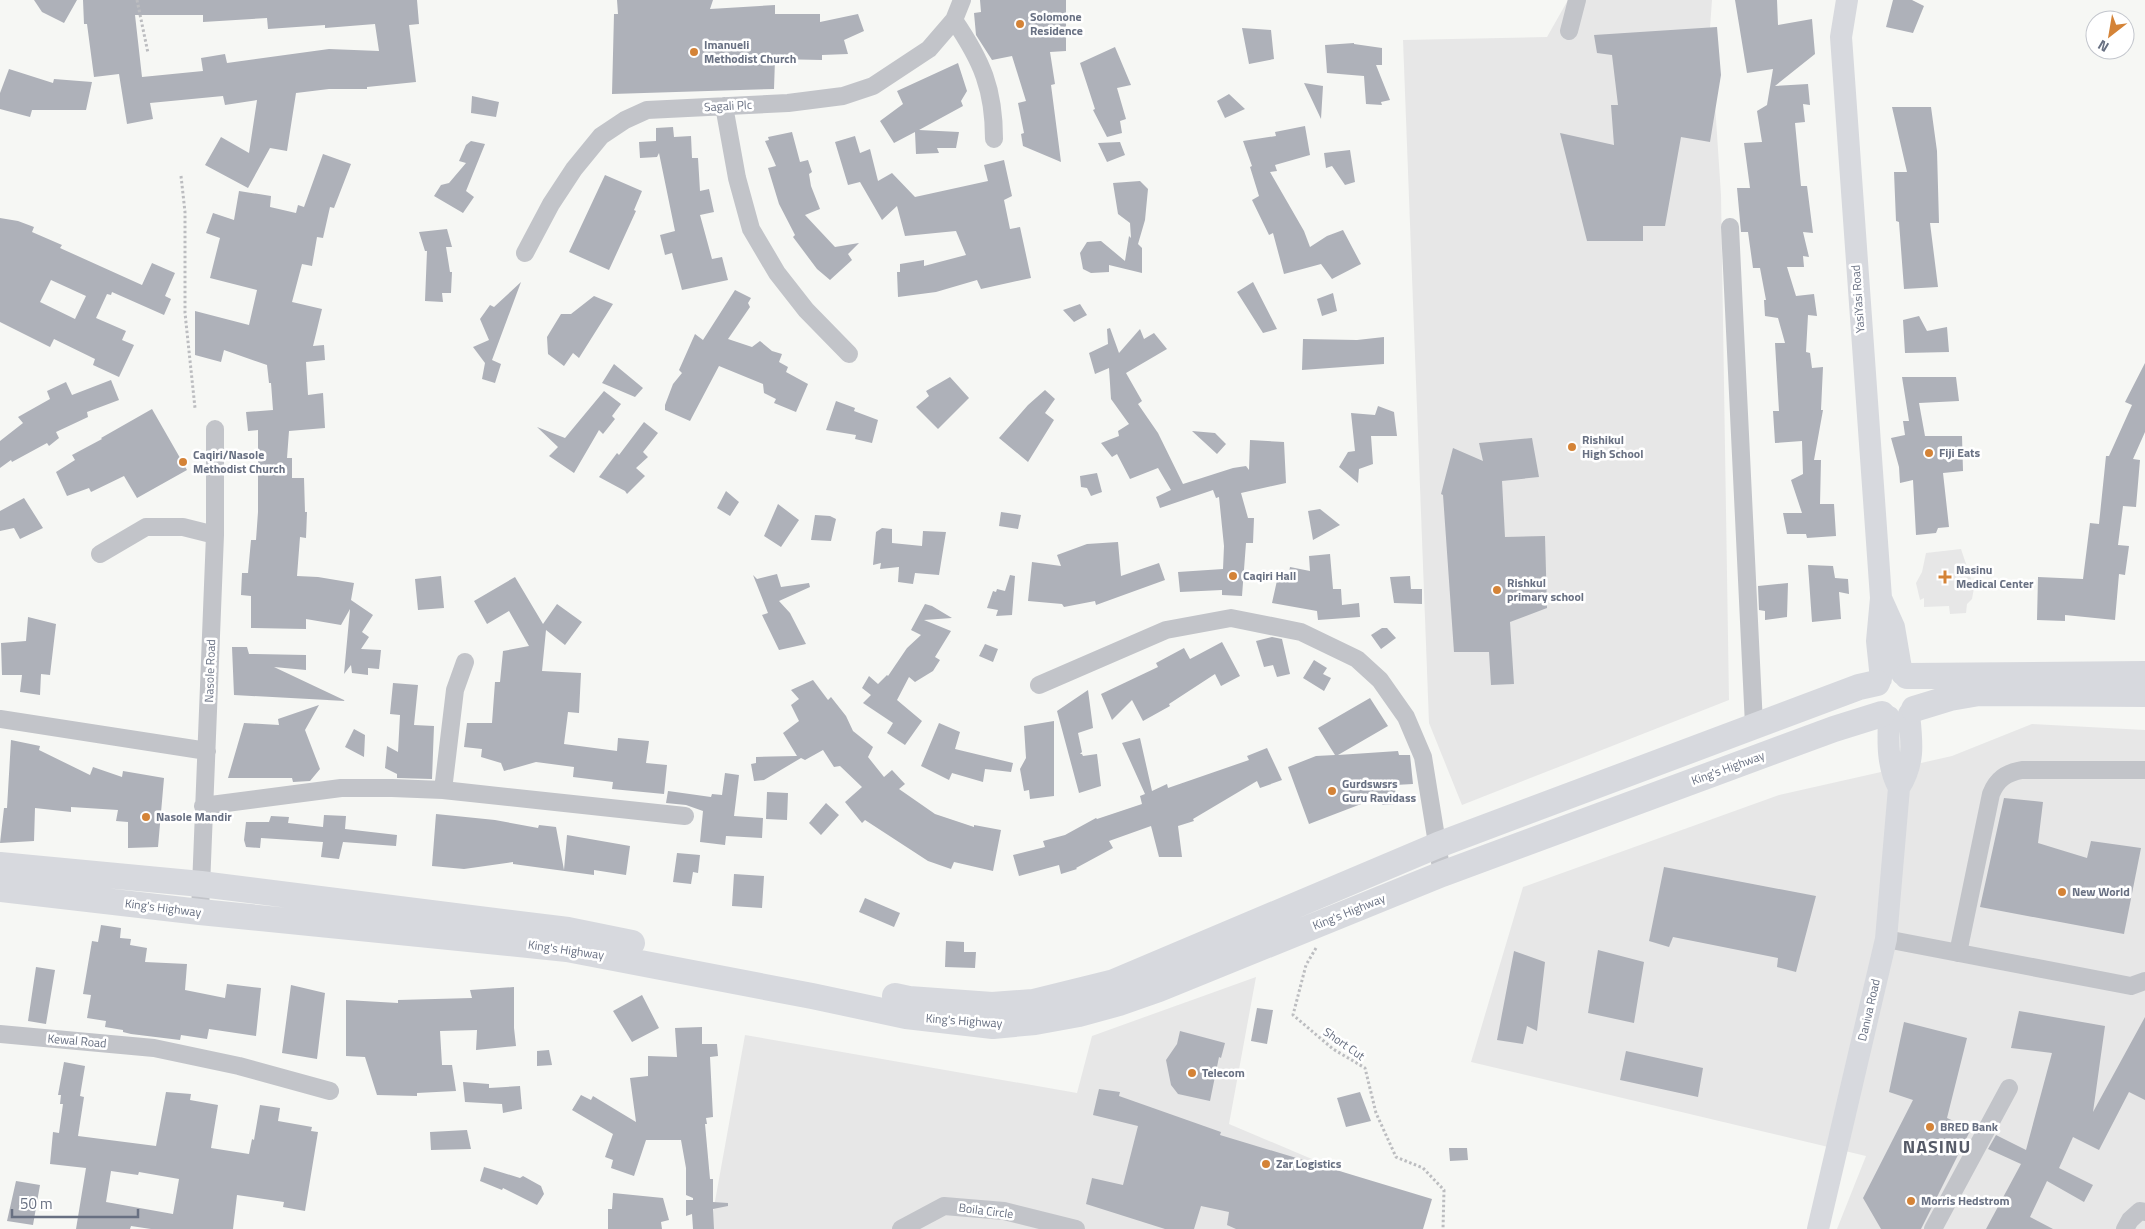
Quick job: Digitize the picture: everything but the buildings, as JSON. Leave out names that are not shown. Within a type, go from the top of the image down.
[{"type":"highway","name":"King's Highway","points":[[0,865],[201,884],[568,930],[910,999],[992,1005],[1033,1002],[1114,982],[1438,845],[1859,687],[1892,678],[2145,674]]},
{"type":"highway","points":[[1892,678],[1914,683],[1918,691],[1918,700],[1898,713],[1876,708],[1873,700],[1874,691],[1892,678]]},
{"type":"highway","name":"King's Highway","points":[[0,889],[200,912],[567,949],[906,1016],[993,1026],[1035,1022],[1080,1014],[1159,989],[1442,874],[1834,729],[1950,698],[1979,693],[2145,694]]},
{"type":"main road","name":"YasiYasi Road","points":[[1847,0],[1841,37],[1881,598],[1877,641],[1892,678]]},
{"type":"main road","name":"Daniva Road","points":[[1818,1229],[1886,939],[1899,788],[1908,774],[1912,749],[1898,713]]},
{"type":"street","name":"Sagali Plc","points":[[525,253],[551,204],[574,169],[601,136],[625,120],[647,110],[788,103],[843,96],[873,86],[929,49],[954,20],[962,0]]},
{"type":"street","points":[[1569,31],[1577,0]]},
{"type":"street","points":[[954,20],[974,50],[988,83],[994,112],[994,139]]},
{"type":"street","points":[[724,106],[737,178],[751,229],[776,273],[806,310],[849,354]]},
{"type":"street","points":[[1730,227],[1754,725]]},
{"type":"street","name":"Nasole Road","points":[[200,912],[215,536],[215,429]]},
{"type":"street","points":[[100,554],[146,526],[183,527],[215,536]]},
{"type":"street","points":[[1039,685],[1166,630],[1175,628],[1231,618],[1301,632],[1357,659],[1380,680],[1406,717],[1424,757],[1442,874]]},
{"type":"street","points":[[443,790],[455,690],[465,662]]},
{"type":"street","points":[[0,720],[207,750]]},
{"type":"street","points":[[1958,953],[1991,794],[2001,778],[2009,772],[2022,770],[2145,770]]},
{"type":"street","points":[[203,806],[341,788],[443,790],[685,816]]},
{"type":"street","points":[[1886,939],[2131,986],[2145,981]]},
{"type":"street","name":"Kewal Road","points":[[0,1034],[154,1048],[239,1066],[330,1091]]},
{"type":"street","points":[[1932,1229],[2009,1088]]},
{"type":"street","name":"Boila Circle","points":[[902,1229],[944,1206],[1004,1211],[1076,1229]]},
{"type":"street","points":[[2126,1229],[2130,1220],[2140,1211],[2145,1212]]},
{"type":"path","points":[[137,0],[148,53]]},
{"type":"path","points":[[181,176],[184,212],[185,313],[195,408]]},
{"type":"path","name":"Short Cut","points":[[1332,919],[1306,965],[1293,1015],[1333,1048],[1364,1068],[1376,1112],[1396,1157],[1423,1168],[1444,1190],[1443,1229]]},
{"type":"shaded area","name":"Rishikul High School","points":[[1568,0],[1712,0],[1710,28],[1721,195],[1729,700],[1462,805],[1429,723],[1403,40],[1547,37]]},
{"type":"shaded area","name":"Nasinu Medical Center","points":[[1961,549],[1974,588],[1972,599],[1967,604],[1966,613],[1950,614],[1949,606],[1924,607],[1924,598],[1920,600],[1916,583],[1922,572],[1926,553]]},
{"type":"shaded area","points":[[2032,724],[2145,730],[2145,1229],[1837,1229],[1866,1156],[1471,1062],[1523,887],[1779,795],[1952,756]]},
{"type":"shaded area","points":[[1256,977],[1229,1124],[1425,1207],[1422,1229],[710,1229],[745,1035],[1077,1093],[1092,1036]]},
{"type":"place","name":"Solomone Residence","points":[[1020,24]]},
{"type":"place","name":"Imanueli Methodist Church","points":[[694,52]]},
{"type":"place","name":"Rishikul High School","points":[[1572,447]]},
{"type":"place","name":"Fiji Eats","points":[[1929,453]]},
{"type":"place","name":"Caqiri/Nasole Methodist Church","points":[[183,462]]},
{"type":"place","name":"Caqiri Hall","points":[[1233,576]]},
{"type":"place","name":"Nasinu Medical Center","points":[[1945,577]]},
{"type":"place","name":"Rishkul primary school","points":[[1497,590]]},
{"type":"place","name":"Gurdswsrs Guru Ravidass","points":[[1332,791]]},
{"type":"place","name":"Nasole Mandir","points":[[146,817]]},
{"type":"place","name":"New World","points":[[2062,892]]},
{"type":"place","name":"Telecom","points":[[1192,1073]]},
{"type":"place","name":"BRED Bank","points":[[1930,1127]]},
{"type":"place","name":"Zar Logistics","points":[[1266,1164]]},
{"type":"place","name":"Morris Hedstrom","points":[[1911,1201]]},
{"type":"district","name":"NASINU","points":[[1937,1147]]}]
